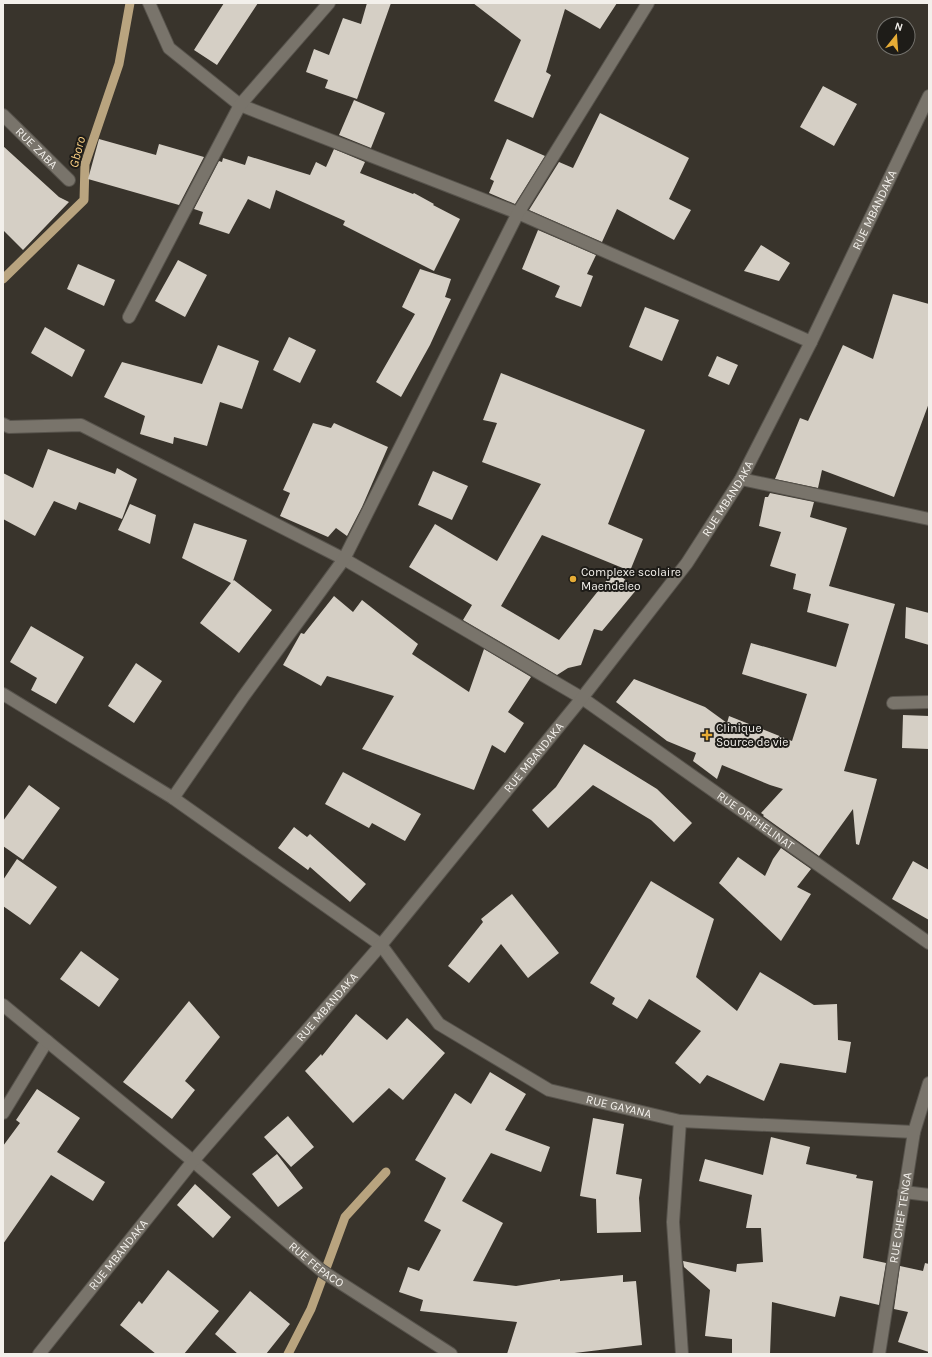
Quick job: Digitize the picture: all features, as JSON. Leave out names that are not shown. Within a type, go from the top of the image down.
[{"type":"street","points":[[149,3],[169,48],[240,105],[518,213],[811,342]]},
{"type":"street","points":[[129,317],[240,105],[329,3]]},
{"type":"street","points":[[173,798],[243,697],[344,559],[518,213],[648,3]]},
{"type":"street","name":"RUE MBANDAKA","points":[[39,1354],[193,1161],[381,945],[582,698],[687,563],[741,479],[811,342],[929,96]]},
{"type":"street","name":"RUE ZABA","points":[[3,116],[69,180]]},
{"type":"street","name":"RUE ORPHELINAT","points":[[3,424],[9,427],[81,425],[344,559],[582,698],[929,943]]},
{"type":"street","points":[[741,479],[929,519]]},
{"type":"street","name":"RUE GAYANA","points":[[3,694],[173,798],[381,945],[439,1024],[549,1090],[680,1121],[914,1132]]},
{"type":"street","points":[[893,702],[929,702]]},
{"type":"street","name":"RUE FEPACO","points":[[3,1005],[193,1161],[322,1272],[451,1354]]},
{"type":"street","points":[[3,1113],[47,1041]]},
{"type":"street","name":"RUE CHEF TENGA","points":[[879,1354],[914,1132],[929,1083]]},
{"type":"street","points":[[680,1121],[672,1222],[682,1354]]},
{"type":"street","points":[[904,1192],[929,1195]]},
{"type":"building","points":[[224,3],[258,3],[217,65],[194,50]]},
{"type":"building","points":[[367,3],[391,3],[357,99],[325,88],[328,80],[306,72],[314,49],[329,55],[343,18],[361,24]]},
{"type":"building","points":[[473,3],[617,3],[600,29],[565,9],[546,72],[551,75],[533,118],[494,101],[521,40]]},
{"type":"building","points":[[823,86],[857,104],[834,146],[800,127]]},
{"type":"building","points":[[354,100],[385,113],[371,148],[339,135]]},
{"type":"building","points":[[600,113],[689,158],[669,199],[691,210],[674,240],[617,209],[602,242],[529,210],[559,162],[573,168]]},
{"type":"building","points":[[99,139],[156,155],[159,144],[204,157],[179,205],[88,179]]},
{"type":"building","points":[[507,139],[545,156],[515,204],[489,193],[494,181],[490,179]]},
{"type":"building","points":[[3,146],[59,197],[69,202],[23,250],[3,230]]},
{"type":"building","points":[[334,149],[365,162],[360,173],[413,194],[414,193],[460,219],[434,271],[343,225],[345,221],[276,190],[270,209],[248,199],[229,234],[199,224],[203,212],[194,209],[219,161],[222,162],[223,158],[245,165],[248,156],[310,175],[316,162],[326,167]]},
{"type":"building","points":[[538,230],[596,255],[587,274],[593,276],[581,307],[555,297],[560,286],[522,269]]},
{"type":"building","points":[[761,245],[790,263],[779,281],[744,271]]},
{"type":"building","points":[[178,260],[207,275],[185,317],[155,301]]},
{"type":"building","points":[[78,264],[115,280],[104,306],[67,289]]},
{"type":"building","points":[[420,269],[451,279],[445,297],[451,299],[430,345],[401,397],[376,382],[415,314],[402,307]]},
{"type":"building","points":[[893,294],[929,304],[929,403],[894,497],[822,470],[818,488],[775,479],[800,418],[808,421],[843,345],[873,359]]},
{"type":"building","points":[[645,307],[679,320],[662,361],[629,347]]},
{"type":"building","points":[[45,327],[85,350],[72,377],[31,353]]},
{"type":"building","points":[[289,337],[316,350],[300,383],[273,370]]},
{"type":"building","points":[[218,345],[259,361],[242,409],[220,402],[207,446],[174,437],[173,444],[140,434],[145,416],[104,397],[122,362],[202,384]]},
{"type":"building","points":[[717,356],[738,365],[729,385],[708,376]]},
{"type":"building","points":[[501,373],[645,430],[608,524],[643,539],[630,571],[542,535],[501,606],[559,640],[614,571],[637,589],[602,631],[594,629],[581,665],[568,668],[557,675],[463,620],[472,605],[409,567],[435,524],[497,561],[541,484],[482,462],[497,423],[483,420]]},
{"type":"building","points":[[313,423],[331,428],[334,423],[388,447],[362,507],[347,536],[336,528],[328,537],[280,516],[290,493],[283,490]]},
{"type":"building","points":[[48,449],[115,474],[117,468],[137,479],[122,519],[79,502],[76,510],[54,501],[35,536],[3,519],[3,473],[33,488]]},
{"type":"building","points":[[433,471],[468,486],[452,520],[418,505]]},
{"type":"building","points":[[770,493],[814,502],[810,517],[847,528],[829,586],[895,604],[844,771],[877,779],[859,845],[856,844],[853,809],[819,856],[763,816],[764,815],[761,813],[783,789],[722,765],[717,779],[693,761],[696,753],[667,741],[616,702],[634,679],[705,707],[727,723],[729,716],[792,741],[807,694],[742,674],[751,643],[836,667],[849,624],[807,612],[811,594],[793,589],[796,574],[770,566],[781,532],[759,526],[765,497],[768,497]]},
{"type":"building","points":[[130,504],[156,515],[150,544],[118,530]]},
{"type":"building","points":[[194,523],[247,540],[233,581],[234,580],[272,610],[239,653],[200,623],[231,583],[182,558]]},
{"type":"building","points":[[334,596],[353,612],[362,600],[418,644],[412,654],[469,692],[484,649],[531,677],[508,712],[524,723],[505,753],[492,745],[474,790],[362,749],[394,696],[327,676],[321,686],[283,665],[301,633],[304,634]]},
{"type":"building","points":[[906,607],[929,613],[929,645],[905,638]]},
{"type":"building","points":[[31,626],[84,657],[56,704],[31,690],[37,678],[10,662]]},
{"type":"building","points":[[136,663],[162,681],[134,723],[108,706]]},
{"type":"building","points":[[903,715],[929,716],[929,749],[902,748]]},
{"type":"building","points":[[584,744],[657,789],[692,823],[674,842],[651,820],[593,785],[548,828],[532,810],[556,787]]},
{"type":"building","points":[[343,772],[421,814],[405,841],[372,823],[369,828],[325,804]]},
{"type":"building","points":[[29,785],[60,808],[23,860],[3,846],[3,821]]},
{"type":"building","points":[[294,827],[307,837],[310,834],[366,884],[350,902],[310,867],[308,870],[278,848]]},
{"type":"building","points":[[781,848],[811,869],[797,887],[811,894],[781,941],[719,883],[738,857],[765,876],[773,859]]},
{"type":"building","points":[[17,859],[57,887],[30,925],[3,906],[3,880]]},
{"type":"building","points":[[913,861],[929,870],[929,920],[892,899]]},
{"type":"building","points":[[651,881],[714,919],[696,977],[737,1011],[760,972],[814,1005],[837,1004],[838,1040],[851,1042],[846,1073],[780,1063],[764,1101],[707,1075],[700,1084],[675,1063],[701,1031],[649,999],[637,1019],[612,1004],[615,998],[590,983]]},
{"type":"building","points":[[512,894],[559,953],[528,978],[501,944],[469,983],[448,966],[483,922],[481,919]]},
{"type":"building","points":[[81,951],[119,979],[99,1007],[60,979]]},
{"type":"building","points":[[189,1001],[220,1037],[185,1081],[195,1090],[172,1119],[123,1082]]},
{"type":"building","points":[[356,1014],[387,1040],[407,1018],[445,1053],[403,1100],[389,1088],[353,1123],[305,1071],[321,1054],[322,1056]]},
{"type":"building","points":[[490,1072],[526,1094],[505,1130],[550,1147],[541,1172],[491,1153],[462,1201],[503,1223],[473,1281],[516,1286],[560,1279],[560,1281],[623,1275],[623,1282],[636,1281],[642,1345],[566,1354],[507,1354],[517,1322],[420,1311],[423,1300],[399,1292],[408,1267],[419,1271],[441,1230],[424,1221],[446,1178],[415,1160],[455,1093],[471,1104]]},
{"type":"building","points":[[37,1089],[80,1118],[57,1152],[105,1182],[93,1201],[51,1175],[3,1244],[3,1146],[20,1123],[16,1120]]},
{"type":"building","points":[[288,1116],[314,1147],[291,1167],[264,1137]]},
{"type":"building","points":[[593,1118],[624,1124],[616,1174],[642,1179],[639,1198],[641,1232],[597,1233],[596,1199],[580,1196]]},
{"type":"building","points":[[771,1137],[810,1147],[806,1164],[857,1175],[856,1178],[873,1181],[863,1258],[886,1263],[879,1305],[840,1296],[835,1317],[772,1302],[770,1354],[732,1354],[732,1339],[705,1336],[710,1290],[684,1267],[683,1261],[736,1272],[737,1264],[763,1262],[761,1228],[746,1228],[752,1195],[699,1181],[705,1159],[763,1175]]},
{"type":"building","points":[[277,1154],[303,1188],[278,1207],[252,1174]]},
{"type":"building","points":[[195,1184],[231,1217],[213,1238],[177,1205]]},
{"type":"building","points":[[925,1263],[929,1264],[929,1352],[898,1342],[908,1312],[894,1309],[900,1266],[923,1271]]},
{"type":"building","points":[[168,1270],[219,1311],[184,1354],[156,1354],[120,1325],[139,1301],[142,1304]]},
{"type":"building","points":[[250,1291],[290,1324],[266,1354],[238,1354],[215,1334]]},
{"type":"waterway","name":"Gboro","points":[[3,279],[84,200],[85,164],[119,64],[130,3]]},
{"type":"waterway","points":[[288,1354],[311,1309],[345,1217],[386,1172]]},
{"type":"place","name":"Complexe scolaire Maendeleo","points":[[573,579]]},
{"type":"place","name":"Clinique Source de vie","points":[[707,735]]}]
